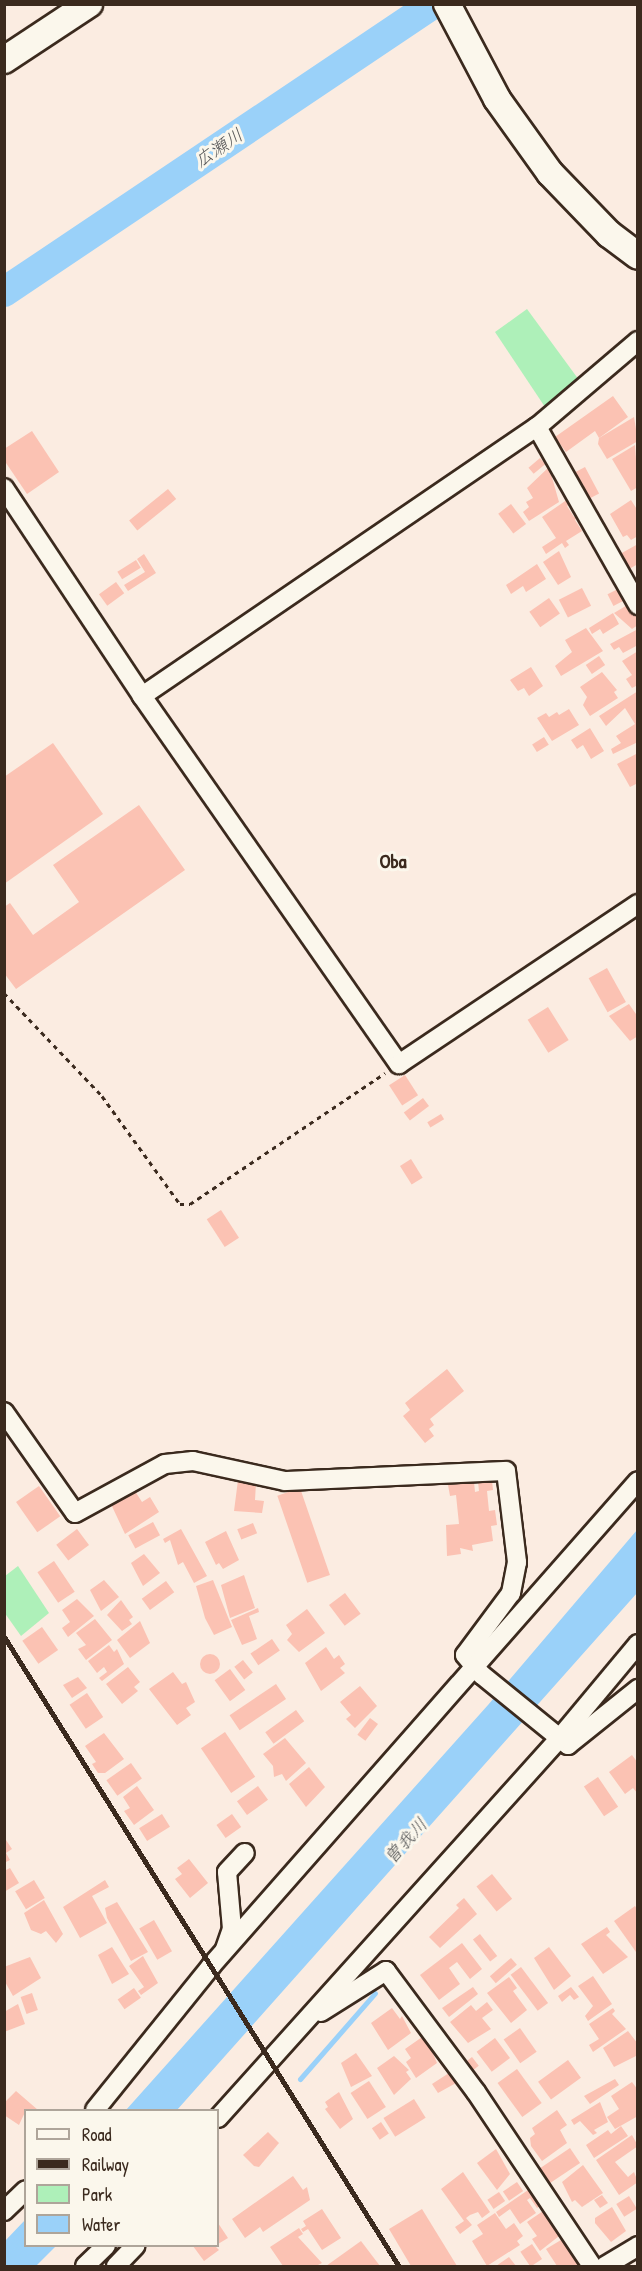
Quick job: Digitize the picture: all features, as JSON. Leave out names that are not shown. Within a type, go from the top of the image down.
[{"type":"main road","points":[[4,60],[89,4]]},
{"type":"main road","points":[[451,13],[497,99],[550,173],[609,234],[638,256]]},
{"type":"street","points":[[142,696],[537,428],[638,341]]},
{"type":"street","points":[[537,428],[638,605]]},
{"type":"street","points":[[4,488],[142,696],[399,1064],[638,903]]},
{"type":"street","points":[[4,1412],[75,1513],[165,1464],[174,1462],[193,1461],[285,1481],[506,1471],[517,1562],[511,1593],[465,1655],[478,1671],[555,1737],[568,1745],[638,1689]]},
{"type":"street","points":[[96,2109],[222,1956],[478,1671],[638,1481]]},
{"type":"street","points":[[219,2117],[638,1644]]},
{"type":"street","points":[[222,1956],[232,1929],[227,1872],[245,1853]]},
{"type":"street","points":[[304,2023],[386,1971],[476,2092],[592,2266]]},
{"type":"street","points":[[4,2211],[24,2192]]},
{"type":"street","points":[[605,2266],[638,2246]]},
{"type":"street","points":[[85,2266],[105,2247]]},
{"type":"street","points":[[116,2266],[134,2247]]},
{"type":"path","points":[[4,993],[102,1096],[180,1204],[189,1204],[399,1064]]},
{"type":"green space","points":[[527,309],[579,380],[547,410],[495,332]]},
{"type":"green space","points":[[18,1566],[49,1613],[21,1636],[4,1612],[5,1576]]},
{"type":"water","name":"曽我川","points":[[637,1530],[637,1593],[178,2109],[127,2109],[488,1705]]},
{"type":"water","points":[[24,2221],[24,2247],[55,2247],[36,2266],[5,2266],[5,2241]]},
{"type":"building","points":[[613,396],[628,417],[599,438],[595,431],[566,452],[555,437]]},
{"type":"building","points":[[634,417],[638,441],[607,459],[598,444],[599,438]]},
{"type":"building","points":[[32,431],[59,472],[27,494],[4,460],[4,449]]},
{"type":"building","points":[[635,445],[638,487],[631,491],[612,459]]},
{"type":"building","points":[[540,458],[545,464],[534,474],[529,468]]},
{"type":"building","points":[[549,467],[559,502],[529,521],[523,512],[529,507],[526,502],[533,498],[527,488]]},
{"type":"building","points":[[585,467],[599,493],[587,500],[573,474]]},
{"type":"building","points":[[168,489],[176,499],[137,531],[129,520]]},
{"type":"building","points":[[571,497],[574,502],[567,506],[574,517],[579,514],[575,520],[582,531],[566,541],[569,545],[565,548],[562,543],[546,554],[542,547],[556,538],[542,517]]},
{"type":"building","points":[[631,500],[638,511],[638,536],[631,540],[627,535],[623,537],[610,514]]},
{"type":"building","points":[[511,504],[526,524],[513,534],[498,514]]},
{"type":"building","points":[[638,544],[638,564],[629,569],[620,554]]},
{"type":"building","points":[[559,551],[571,577],[558,585],[543,562]]},
{"type":"building","points":[[144,554],[156,573],[128,591],[124,585],[145,572],[137,559]]},
{"type":"building","points":[[136,560],[141,568],[122,579],[117,572]]},
{"type":"building","points":[[537,564],[546,579],[526,592],[523,586],[511,594],[506,585]]},
{"type":"building","points":[[116,582],[124,593],[107,606],[99,594]]},
{"type":"building","points":[[582,588],[591,606],[568,618],[559,600]]},
{"type":"building","points":[[620,588],[626,600],[613,606],[608,594]]},
{"type":"building","points":[[549,598],[560,614],[540,627],[529,612]]},
{"type":"building","points":[[629,604],[638,617],[638,625],[632,629],[614,613]]},
{"type":"building","points":[[613,613],[619,624],[603,634],[600,629],[592,634],[589,628]]},
{"type":"building","points":[[586,628],[603,651],[561,676],[555,666],[572,652],[565,640]]},
{"type":"building","points":[[638,629],[638,645],[623,653],[619,647],[614,650],[610,644]]},
{"type":"building","points":[[638,651],[638,685],[632,688],[626,679],[632,675],[622,661]]},
{"type":"building","points":[[599,656],[605,665],[592,674],[586,665]]},
{"type":"building","points":[[531,667],[543,686],[529,696],[524,688],[518,691],[510,680]]},
{"type":"building","points":[[602,672],[617,690],[614,692],[618,698],[590,716],[583,705],[587,697],[580,687]]},
{"type":"building","points":[[638,691],[638,742],[613,754],[611,749],[621,743],[616,736],[635,724],[625,708],[606,726],[599,716]]},
{"type":"building","points":[[569,709],[579,725],[552,741],[537,718],[546,713],[549,717],[557,712],[559,715]]},
{"type":"building","points":[[590,728],[604,751],[591,759],[583,745],[577,749],[571,740]]},
{"type":"building","points":[[544,737],[549,745],[537,752],[532,744]]},
{"type":"building","points":[[53,743],[103,814],[4,884],[4,777]]},
{"type":"building","points":[[638,753],[638,783],[630,787],[617,764]]},
{"type":"building","points":[[139,805],[185,870],[16,989],[4,973],[4,907],[10,903],[33,935],[79,902],[53,865]]},
{"type":"building","points":[[607,968],[626,1002],[608,1012],[589,978]]},
{"type":"building","points":[[629,1004],[638,1017],[638,1036],[630,1041],[609,1016]]},
{"type":"building","points":[[548,1007],[569,1040],[548,1053],[528,1020]]},
{"type":"building","points":[[405,1075],[418,1095],[402,1105],[389,1085]]},
{"type":"building","points":[[423,1098],[429,1106],[410,1120],[404,1112]]},
{"type":"building","points":[[441,1114],[444,1119],[430,1127],[427,1122]]},
{"type":"building","points":[[411,1159],[423,1178],[412,1185],[400,1166]]},
{"type":"building","points":[[221,1210],[239,1238],[225,1247],[207,1219]]},
{"type":"building","points":[[447,1369],[464,1391],[430,1419],[434,1425],[429,1429],[434,1436],[425,1443],[403,1416],[410,1410],[405,1403]]},
{"type":"building","points":[[238,1480],[256,1483],[255,1500],[264,1501],[262,1513],[234,1511]]},
{"type":"building","points":[[492,1481],[493,1490],[487,1491],[489,1511],[495,1510],[497,1525],[491,1526],[493,1541],[472,1545],[473,1551],[460,1548],[461,1554],[447,1556],[446,1525],[459,1524],[456,1495],[450,1496],[448,1485],[474,1482],[475,1492],[479,1491],[478,1482]]},
{"type":"building","points":[[39,1486],[60,1516],[37,1532],[16,1502]]},
{"type":"building","points":[[133,1488],[142,1502],[150,1497],[159,1512],[125,1534],[110,1502]]},
{"type":"building","points":[[300,1488],[330,1575],[307,1583],[277,1496]]},
{"type":"building","points":[[153,1522],[160,1535],[135,1548],[128,1535]]},
{"type":"building","points":[[253,1523],[257,1533],[241,1540],[237,1529]]},
{"type":"building","points":[[77,1529],[89,1545],[68,1561],[56,1545]]},
{"type":"building","points":[[181,1529],[207,1576],[194,1583],[183,1562],[178,1565],[170,1540],[165,1543],[163,1539]]},
{"type":"building","points":[[226,1531],[239,1560],[223,1569],[219,1563],[216,1565],[205,1542]]},
{"type":"building","points":[[144,1554],[160,1573],[143,1586],[131,1563]]},
{"type":"building","points":[[54,1561],[75,1592],[58,1603],[37,1572]]},
{"type":"building","points":[[244,1575],[255,1608],[230,1618],[221,1585]]},
{"type":"building","points":[[104,1580],[119,1597],[101,1611],[90,1590]]},
{"type":"building","points":[[213,1580],[232,1627],[214,1635],[205,1618],[196,1586]]},
{"type":"building","points":[[166,1581],[174,1592],[150,1610],[142,1599]]},
{"type":"building","points":[[345,1593],[361,1614],[345,1626],[329,1605]]},
{"type":"building","points":[[77,1599],[94,1616],[68,1637],[62,1628],[70,1622],[62,1610]]},
{"type":"building","points":[[121,1600],[133,1617],[129,1620],[132,1624],[122,1631],[107,1615]]},
{"type":"building","points":[[258,1608],[259,1612],[249,1616],[257,1639],[242,1645],[231,1620]]},
{"type":"building","points":[[307,1609],[325,1633],[299,1652],[287,1640],[292,1634],[286,1625]]},
{"type":"building","points":[[95,1619],[112,1640],[86,1660],[78,1649],[86,1645],[76,1633]]},
{"type":"building","points":[[140,1621],[150,1643],[130,1658],[117,1640]]},
{"type":"building","points":[[42,1627],[58,1650],[38,1664],[22,1641]]},
{"type":"building","points":[[272,1639],[280,1651],[258,1665],[250,1654]]},
{"type":"building","points":[[109,1645],[114,1652],[117,1649],[124,1664],[102,1681],[99,1678],[107,1672],[104,1667],[97,1673],[88,1661]]},
{"type":"building","points":[[326,1647],[334,1659],[339,1655],[345,1664],[340,1668],[345,1673],[321,1691],[305,1663]]},
{"type":"building","points":[[210,1654],[217,1657],[220,1664],[217,1671],[210,1674],[203,1671],[200,1664],[203,1657]]},
{"type":"building","points":[[243,1660],[253,1673],[244,1679],[234,1667]]},
{"type":"building","points":[[128,1667],[140,1682],[134,1687],[138,1691],[122,1704],[106,1684]]},
{"type":"building","points":[[230,1669],[245,1690],[230,1701],[215,1680]]},
{"type":"building","points":[[173,1672],[182,1684],[186,1682],[195,1702],[186,1708],[191,1715],[177,1725],[149,1689]]},
{"type":"building","points":[[78,1677],[87,1688],[72,1698],[63,1685]]},
{"type":"building","points":[[276,1684],[286,1699],[240,1730],[230,1715]]},
{"type":"building","points":[[360,1686],[377,1706],[355,1728],[346,1719],[351,1715],[340,1702]]},
{"type":"building","points":[[87,1693],[103,1717],[86,1729],[70,1705]]},
{"type":"building","points":[[296,1710],[304,1721],[273,1744],[265,1732]]},
{"type":"building","points":[[370,1718],[378,1724],[365,1741],[357,1735]]},
{"type":"building","points":[[225,1732],[255,1777],[231,1793],[201,1748]]},
{"type":"building","points":[[104,1733],[124,1759],[105,1773],[98,1773],[92,1764],[96,1762],[85,1746]]},
{"type":"building","points":[[285,1738],[306,1763],[286,1781],[282,1774],[274,1777],[273,1766],[263,1754]]},
{"type":"building","points":[[632,1755],[638,1763],[638,1794],[633,1788],[625,1794],[609,1772]]},
{"type":"building","points":[[131,1763],[142,1779],[117,1796],[106,1780]]},
{"type":"building","points":[[309,1767],[325,1787],[306,1807],[289,1784]]},
{"type":"building","points":[[598,1777],[618,1807],[604,1816],[584,1787]]},
{"type":"building","points":[[137,1786],[154,1810],[134,1825],[124,1811],[130,1808],[123,1797]]},
{"type":"building","points":[[258,1786],[268,1800],[247,1815],[237,1801]]},
{"type":"building","points":[[162,1814],[170,1827],[147,1841],[139,1828]]},
{"type":"building","points":[[232,1814],[241,1827],[226,1838],[216,1825]]},
{"type":"building","points":[[6,1840],[12,1849],[6,1853],[10,1860],[4,1863]]},
{"type":"building","points":[[189,1859],[208,1883],[190,1898],[175,1879],[182,1874],[177,1868]]},
{"type":"building","points":[[10,1868],[19,1883],[4,1892],[4,1871]]},
{"type":"building","points":[[492,1874],[512,1899],[497,1911],[476,1887]]},
{"type":"building","points":[[34,1880],[45,1898],[26,1909],[15,1891]]},
{"type":"building","points":[[105,1880],[109,1887],[92,1896],[107,1923],[80,1938],[63,1907]]},
{"type":"building","points":[[464,1898],[477,1914],[440,1948],[429,1937],[459,1908],[456,1905]]},
{"type":"building","points":[[44,1900],[63,1934],[56,1943],[46,1931],[41,1934],[31,1930],[24,1913]]},
{"type":"building","points":[[117,1902],[148,1952],[131,1961],[107,1918],[105,1908]]},
{"type":"building","points":[[635,1906],[638,1911],[636,1952],[614,1921]]},
{"type":"building","points":[[154,1920],[172,1951],[157,1960],[139,1928]]},
{"type":"building","points":[[607,1927],[610,1932],[606,1935],[628,1957],[603,1974],[581,1944]]},
{"type":"building","points":[[480,1934],[497,1956],[490,1962],[473,1940]]},
{"type":"building","points":[[462,1943],[482,1969],[470,1979],[457,1962],[449,1968],[460,1984],[439,2000],[420,1975]]},
{"type":"building","points":[[112,1947],[129,1974],[112,1984],[98,1955]]},
{"type":"building","points":[[549,1947],[571,1976],[554,1990],[534,1958]]},
{"type":"building","points":[[143,1956],[158,1983],[141,1995],[138,1991],[144,1987],[129,1966]]},
{"type":"building","points":[[30,1957],[41,1978],[13,1996],[4,1980],[4,1967]]},
{"type":"building","points":[[511,1958],[517,1965],[496,1983],[490,1976]]},
{"type":"building","points":[[521,1967],[548,2003],[538,2011],[511,1975]]},
{"type":"building","points":[[593,1976],[612,2004],[588,2021],[585,2016],[593,2006],[578,1986]]},
{"type":"building","points":[[509,1977],[517,1988],[513,1991],[527,2010],[511,2023],[487,1993]]},
{"type":"building","points":[[473,1987],[478,1994],[449,2017],[442,2008]]},
{"type":"building","points":[[571,1987],[579,1997],[574,2000],[570,1995],[562,2002],[558,1996]]},
{"type":"building","points":[[134,1988],[141,1998],[124,2009],[118,1999]]},
{"type":"building","points":[[32,1993],[38,2010],[27,2014],[21,1997]]},
{"type":"building","points":[[487,2002],[493,2010],[482,2018],[491,2029],[468,2043],[450,2022],[471,2005],[476,2011]]},
{"type":"building","points":[[18,2004],[25,2024],[4,2032],[4,2012]]},
{"type":"building","points":[[392,2008],[400,2019],[402,2016],[411,2033],[388,2050],[371,2023]]},
{"type":"building","points":[[613,2008],[615,2011],[612,2014],[626,2029],[593,2052],[589,2045],[599,2039],[589,2024]]},
{"type":"building","points":[[520,2028],[537,2052],[520,2063],[504,2039]]},
{"type":"building","points":[[628,2031],[638,2044],[638,2055],[614,2067],[603,2048]]},
{"type":"building","points":[[425,2035],[437,2063],[416,2078],[406,2062],[411,2058],[405,2049]]},
{"type":"building","points":[[495,2038],[510,2058],[492,2072],[477,2052]]},
{"type":"building","points":[[356,2053],[372,2076],[351,2087],[341,2063]]},
{"type":"building","points":[[394,2056],[409,2070],[406,2072],[411,2079],[394,2095],[377,2068]]},
{"type":"building","points":[[472,2057],[479,2066],[470,2072],[463,2064]]},
{"type":"building","points":[[568,2060],[581,2078],[551,2100],[538,2082]]},
{"type":"building","points":[[517,2069],[542,2103],[522,2117],[498,2083]]},
{"type":"building","points":[[449,2073],[456,2083],[438,2093],[432,2084]]},
{"type":"building","points":[[615,2079],[619,2085],[590,2104],[584,2096]]},
{"type":"building","points":[[369,2081],[386,2107],[367,2119],[351,2093]]},
{"type":"building","points":[[632,2082],[638,2090],[638,2116],[615,2129],[607,2117],[619,2109],[611,2096]]},
{"type":"building","points":[[16,2091],[37,2109],[24,2109],[19,2125],[4,2115],[4,2103]]},
{"type":"building","points":[[339,2092],[353,2119],[340,2129],[325,2109],[328,2107],[325,2102]]},
{"type":"building","points":[[414,2099],[426,2118],[395,2137],[383,2118]]},
{"type":"building","points":[[600,2102],[608,2122],[594,2130],[597,2133],[593,2135],[580,2121],[574,2125],[571,2120]]},
{"type":"building","points":[[557,2110],[567,2125],[560,2130],[567,2143],[542,2161],[531,2146],[530,2138],[535,2134],[532,2128]]},
{"type":"building","points":[[381,2122],[389,2134],[380,2140],[372,2128]]},
{"type":"building","points":[[621,2126],[628,2136],[594,2158],[586,2145],[608,2130],[611,2134]]},
{"type":"building","points":[[268,2132],[279,2143],[259,2167],[254,2166],[243,2155]]},
{"type":"building","points":[[632,2135],[638,2146],[615,2162],[628,2177],[634,2172],[638,2182],[619,2195],[596,2160]]},
{"type":"building","points":[[570,2148],[580,2163],[549,2184],[539,2169]]},
{"type":"building","points":[[496,2149],[510,2174],[497,2190],[477,2163]]},
{"type":"building","points":[[583,2165],[603,2193],[582,2207],[575,2200],[572,2202],[562,2182]]},
{"type":"building","points":[[463,2172],[490,2212],[482,2218],[478,2212],[470,2215],[466,2218],[472,2225],[460,2234],[455,2227],[464,2221],[441,2189]]},
{"type":"building","points":[[293,2176],[303,2190],[307,2187],[310,2200],[263,2232],[260,2227],[245,2238],[232,2219]]},
{"type":"building","points":[[517,2182],[523,2191],[509,2201],[503,2192]]},
{"type":"building","points":[[534,2186],[545,2202],[537,2208],[530,2198],[527,2200],[536,2213],[520,2224],[510,2209],[499,2217],[496,2212]]},
{"type":"building","points":[[499,2192],[505,2201],[494,2209],[487,2200]]},
{"type":"building","points":[[602,2195],[608,2203],[600,2208],[594,2200]]},
{"type":"building","points":[[629,2196],[637,2209],[624,2217],[616,2204]]},
{"type":"building","points":[[612,2207],[626,2231],[611,2242],[595,2223],[595,2218]]},
{"type":"building","points":[[322,2209],[341,2238],[322,2250],[308,2229],[303,2232],[301,2229],[306,2226],[303,2221]]},
{"type":"building","points":[[422,2209],[457,2266],[411,2266],[389,2229]]},
{"type":"building","points":[[546,2209],[563,2233],[540,2251],[532,2239],[537,2236],[527,2222]]},
{"type":"building","points":[[495,2213],[506,2229],[514,2223],[523,2236],[517,2241],[520,2245],[487,2266],[472,2241],[483,2234],[477,2225]]},
{"type":"building","points":[[219,2224],[228,2238],[219,2243]]},
{"type":"building","points":[[299,2228],[303,2234],[298,2237],[322,2263],[316,2266],[283,2266],[270,2247]]},
{"type":"building","points":[[566,2237],[581,2263],[578,2266],[557,2266],[546,2249]]},
{"type":"building","points":[[361,2241],[380,2266],[326,2266]]},
{"type":"building","points":[[532,2244],[542,2259],[530,2266],[520,2252]]},
{"type":"building","points":[[194,2247],[216,2247],[219,2250],[204,2261]]},
{"type":"building","points":[[509,2257],[516,2266],[496,2266]]},
{"type":"waterway","name":"広瀬川","points":[[4,292],[433,4]]},
{"type":"waterway","points":[[300,2079],[375,1993]]},
{"type":"railway","points":[[4,1636],[399,2266]]},
{"type":"district","name":"Oba","points":[[393,860]]}]
